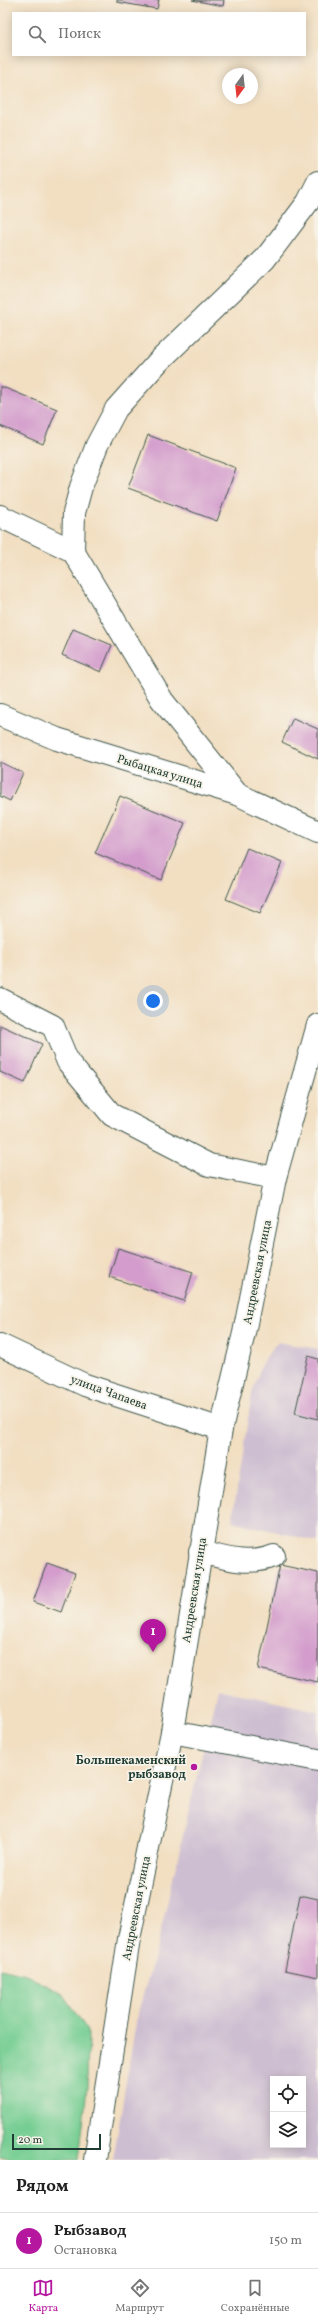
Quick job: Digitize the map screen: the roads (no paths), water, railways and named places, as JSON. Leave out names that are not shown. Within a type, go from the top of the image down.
[{"type":"street","points":[[237,794],[162,700],[73,550],[74,513],[81,487],[97,445],[116,409],[158,362],[265,259],[308,202],[318,182]]},
{"type":"street","points":[[0,516],[73,550]]},
{"type":"street","name":"Рыбацкая улица","points":[[0,715],[57,739],[237,794],[318,832]]},
{"type":"street","points":[[0,999],[53,1026],[68,1062],[112,1115],[209,1165],[276,1178]]},
{"type":"street","name":"Андреевская улица","points":[[95,2160],[129,1939],[172,1732],[221,1430],[244,1333],[276,1178],[318,1025]]},
{"type":"street","name":"улица Чапаева","points":[[0,1345],[85,1385],[221,1430]]},
{"type":"street","points":[[200,1552],[243,1562],[262,1561],[274,1556]]},
{"type":"street","points":[[172,1732],[318,1760]]},
{"type":"place","name":"Рыбзавод","points":[[153,1652]]},
{"type":"place","name":"Большекаменский рыбзавод","points":[[194,1767]]}]
